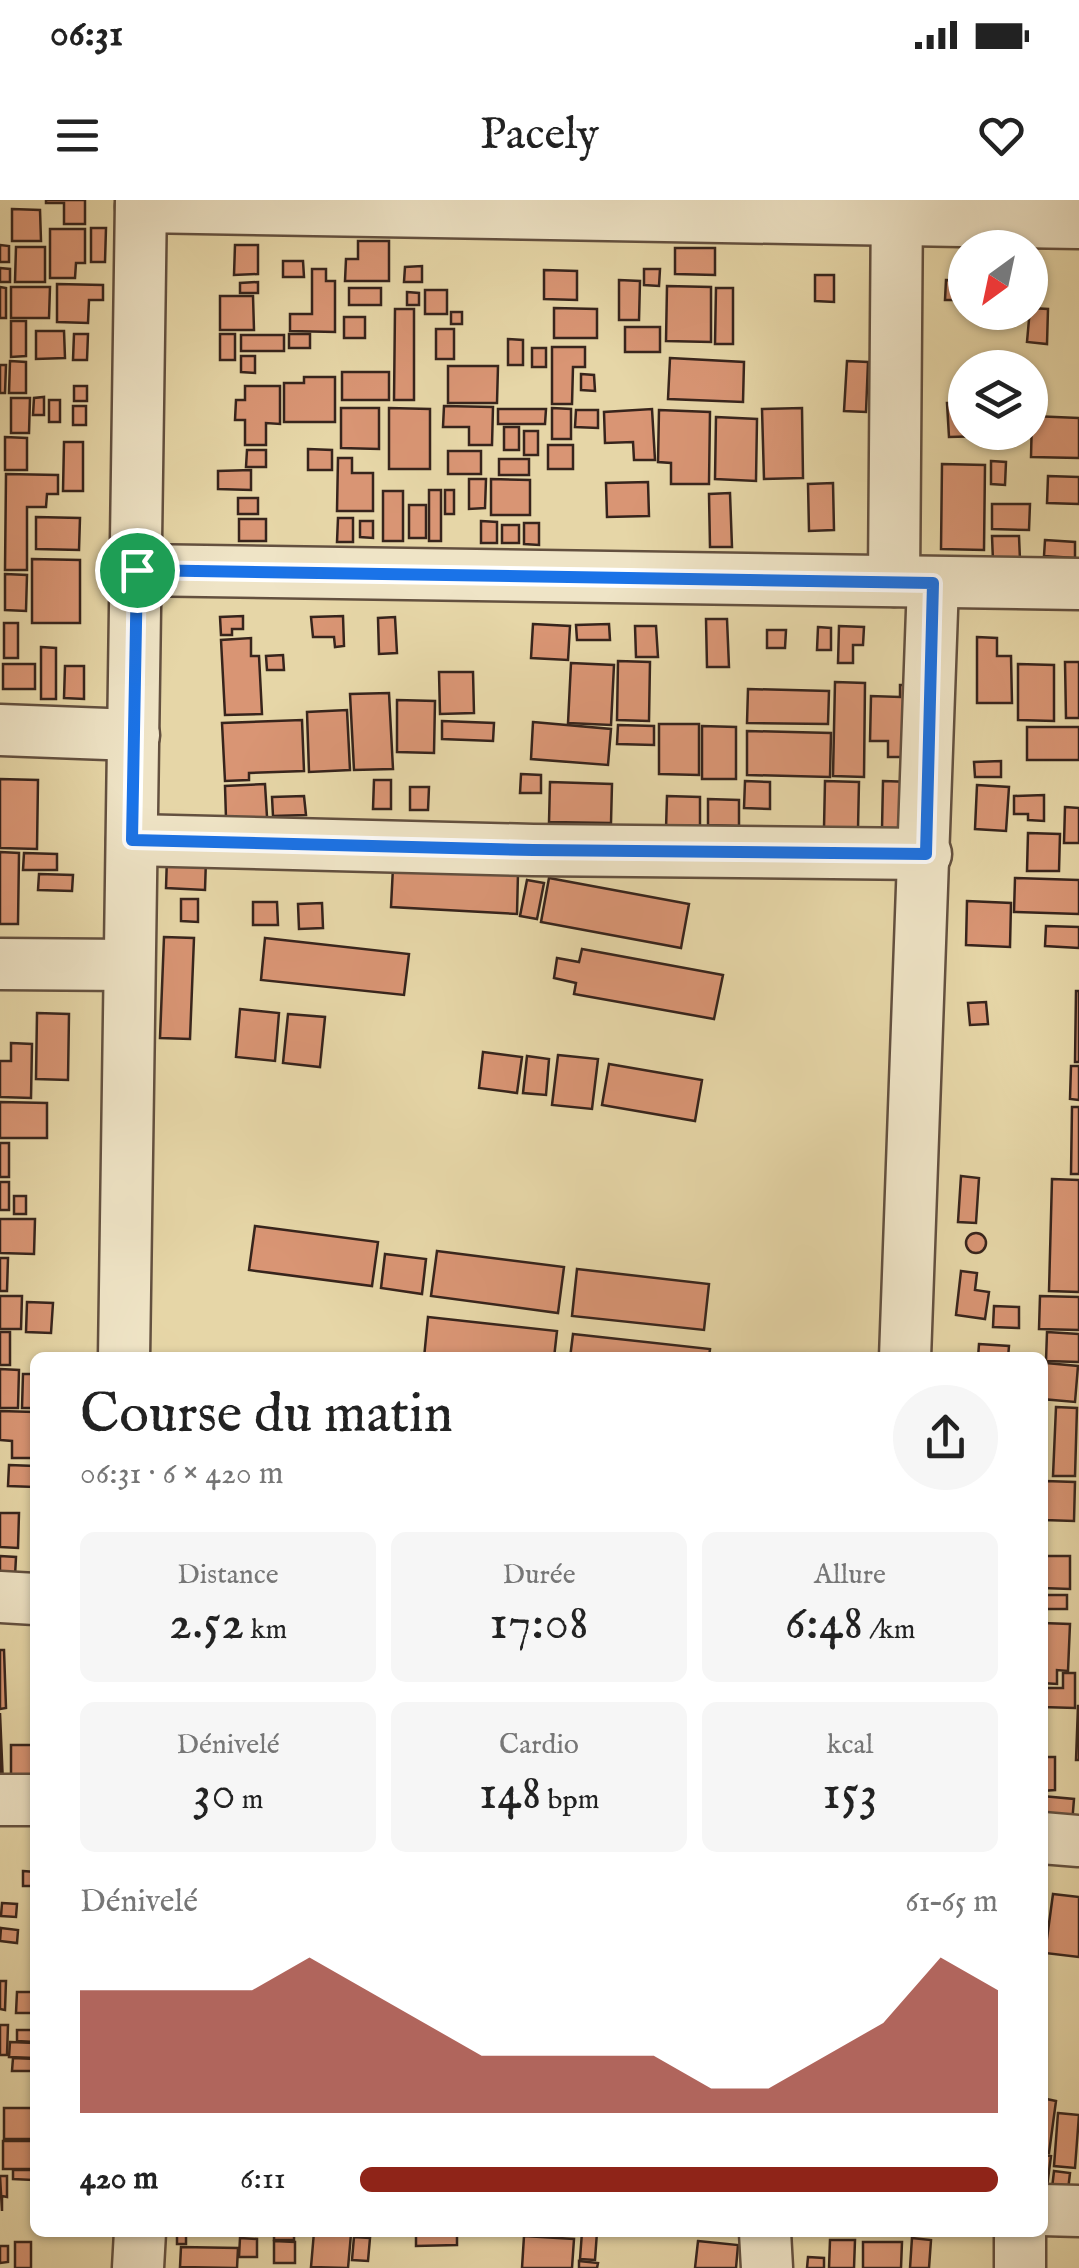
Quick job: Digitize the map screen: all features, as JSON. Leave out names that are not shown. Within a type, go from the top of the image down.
[{"type":"street","points":[[124,1352],[141,204],[896,209],[1079,223]]},
{"type":"street","points":[[896,209],[926,854],[905,1352]]},
{"type":"street","points":[[137,570],[1079,584]]},
{"type":"street","points":[[0,730],[134,734]]},
{"type":"street","points":[[132,840],[926,854]]},
{"type":"street","points":[[0,964],[129,966]]},
{"type":"street","points":[[0,1598],[30,1599]]},
{"type":"street","points":[[0,1800],[30,1800]]},
{"type":"street","points":[[1048,1838],[1079,1841]]},
{"type":"street","points":[[1048,2210],[1079,2211]]},
{"type":"street","points":[[138,2268],[140,2237]]},
{"type":"street","points":[[765,2237],[767,2268]]},
{"type":"street","points":[[1020,2237],[1020,2268]]},
{"type":"building","points":[[46,200],[85,200],[85,224],[64,224],[64,203]]},
{"type":"building","points":[[12,209],[40,210],[41,241],[12,241]]},
{"type":"building","points":[[91,228],[106,228],[105,262],[91,262]]},
{"type":"building","points":[[50,229],[85,229],[85,263],[76,263],[75,278],[50,278]]},
{"type":"building","points":[[358,241],[389,241],[389,281],[345,281],[346,259],[358,259]]},
{"type":"building","points":[[0,245],[9,246],[9,262],[0,262]]},
{"type":"building","points":[[235,245],[258,245],[258,274],[234,275]]},
{"type":"building","points":[[16,247],[45,247],[45,282],[15,282]]},
{"type":"building","points":[[675,248],[715,248],[715,275],[675,274]]},
{"type":"building","points":[[283,261],[303,261],[304,277],[283,277]]},
{"type":"building","points":[[422,266],[422,282],[404,282],[405,267]]},
{"type":"building","points":[[0,268],[10,269],[10,282],[0,282]]},
{"type":"building","points":[[312,269],[326,269],[326,281],[335,281],[335,332],[290,331],[290,314],[312,314]]},
{"type":"building","points":[[644,269],[660,269],[659,286],[644,285]]},
{"type":"building","points":[[544,270],[577,271],[577,300],[544,299]]},
{"type":"building","points":[[815,275],[834,275],[834,302],[815,301]]},
{"type":"building","points":[[619,280],[640,281],[639,320],[619,320]]},
{"type":"building","points":[[258,282],[258,293],[240,293],[240,283]]},
{"type":"building","points":[[57,284],[103,285],[103,300],[89,300],[88,323],[57,322]]},
{"type":"building","points":[[667,286],[711,287],[711,342],[666,341]]},
{"type":"building","points":[[0,287],[6,288],[6,318],[0,318]]},
{"type":"building","points":[[11,287],[50,287],[49,318],[11,318]]},
{"type":"building","points":[[349,288],[381,288],[381,305],[349,305]]},
{"type":"building","points":[[716,288],[733,288],[733,344],[715,344]]},
{"type":"building","points":[[425,290],[447,290],[447,314],[425,314]]},
{"type":"building","points":[[407,292],[419,293],[419,305],[407,305]]},
{"type":"building","points":[[220,296],[253,296],[254,330],[220,330]]},
{"type":"building","points":[[554,308],[597,309],[597,338],[554,338]]},
{"type":"building","points":[[395,309],[414,309],[414,400],[394,400]]},
{"type":"building","points":[[451,312],[462,312],[462,324],[451,324]]},
{"type":"building","points":[[344,317],[365,317],[365,338],[344,338]]},
{"type":"building","points":[[11,321],[26,321],[26,356],[11,357]]},
{"type":"building","points":[[625,327],[660,327],[660,352],[625,352]]},
{"type":"building","points":[[436,329],[454,329],[454,359],[436,359]]},
{"type":"building","points":[[1028,330],[1047,330],[1047,344],[1027,342]]},
{"type":"building","points":[[36,331],[64,331],[65,358],[36,359]]},
{"type":"building","points":[[74,334],[88,334],[87,360],[73,360]]},
{"type":"building","points":[[220,334],[235,334],[235,360],[220,360]]},
{"type":"building","points":[[289,334],[310,334],[310,348],[289,348]]},
{"type":"building","points":[[241,335],[284,335],[284,351],[241,351]]},
{"type":"building","points":[[508,339],[523,340],[523,365],[508,365]]},
{"type":"building","points":[[552,347],[585,347],[585,367],[573,367],[572,404],[552,404]]},
{"type":"building","points":[[532,348],[546,348],[546,367],[532,367]]},
{"type":"building","points":[[241,356],[255,356],[255,373],[241,372]]},
{"type":"building","points":[[670,358],[744,362],[743,402],[668,399]]},
{"type":"building","points":[[10,361],[26,362],[26,393],[9,393]]},
{"type":"building","points":[[847,361],[868,362],[866,412],[844,411]]},
{"type":"building","points":[[0,365],[6,365],[5,393],[0,393]]},
{"type":"building","points":[[448,366],[498,366],[497,403],[448,403]]},
{"type":"building","points":[[342,372],[389,372],[389,400],[342,400]]},
{"type":"building","points":[[581,374],[594,375],[595,391],[581,390]]},
{"type":"building","points":[[304,377],[335,377],[335,422],[284,422],[284,383],[304,383]]},
{"type":"building","points":[[74,386],[87,386],[87,401],[74,401]]},
{"type":"building","points":[[245,386],[280,386],[280,424],[266,423],[266,445],[245,445],[245,420],[235,420],[236,400],[245,400]]},
{"type":"building","points":[[44,397],[44,415],[33,415],[34,398]]},
{"type":"building","points":[[11,398],[30,398],[29,433],[11,433]]},
{"type":"building","points":[[49,400],[60,400],[60,422],[49,422]]},
{"type":"building","points":[[73,406],[86,406],[86,425],[73,425]]},
{"type":"building","points":[[444,406],[493,407],[492,445],[469,445],[469,427],[443,427]]},
{"type":"building","points":[[341,408],[379,408],[379,449],[341,448]]},
{"type":"building","points":[[389,408],[430,409],[430,469],[389,469]]},
{"type":"building","points":[[552,408],[571,409],[571,439],[552,439]]},
{"type":"building","points":[[802,408],[803,478],[764,479],[762,409]]},
{"type":"building","points":[[498,409],[546,409],[545,424],[498,424]]},
{"type":"building","points":[[652,409],[655,460],[634,460],[633,442],[605,443],[604,412]]},
{"type":"building","points":[[576,410],[598,410],[598,428],[575,427]]},
{"type":"building","points":[[659,410],[710,412],[709,484],[671,484],[671,463],[658,462]]},
{"type":"building","points":[[716,417],[757,419],[756,481],[715,479]]},
{"type":"building","points":[[1048,417],[1079,418],[1079,458],[1031,457],[1031,450],[1048,450]]},
{"type":"building","points":[[504,427],[519,427],[519,450],[504,450]]},
{"type":"building","points":[[524,431],[538,431],[538,455],[524,455]]},
{"type":"building","points":[[5,437],[27,438],[27,470],[5,470]]},
{"type":"building","points":[[64,442],[83,442],[83,491],[63,491]]},
{"type":"building","points":[[548,445],[573,445],[573,469],[548,469]]},
{"type":"building","points":[[308,449],[332,450],[332,470],[308,470]]},
{"type":"building","points":[[247,450],[266,450],[266,467],[246,467]]},
{"type":"building","points":[[448,451],[481,451],[481,474],[448,474]]},
{"type":"building","points":[[338,458],[352,458],[352,473],[373,473],[373,511],[337,511]]},
{"type":"building","points":[[499,459],[529,459],[529,475],[499,475]]},
{"type":"building","points":[[991,461],[1006,462],[1005,485],[991,484]]},
{"type":"building","points":[[942,464],[985,465],[984,550],[941,549]]},
{"type":"building","points":[[251,470],[251,490],[218,489],[218,471]]},
{"type":"building","points":[[6,474],[58,475],[58,494],[47,494],[46,507],[27,507],[27,570],[5,570]]},
{"type":"building","points":[[1048,476],[1079,477],[1079,504],[1047,503]]},
{"type":"building","points":[[469,479],[486,479],[485,508],[469,509]]},
{"type":"building","points":[[491,479],[530,480],[530,515],[491,515]]},
{"type":"building","points":[[648,482],[649,516],[607,517],[606,483]]},
{"type":"building","points":[[833,483],[834,530],[809,531],[808,484]]},
{"type":"building","points":[[429,490],[441,490],[441,541],[429,541]]},
{"type":"building","points":[[445,490],[454,490],[454,514],[445,514]]},
{"type":"building","points":[[383,491],[403,491],[403,541],[383,541]]},
{"type":"building","points":[[730,493],[732,547],[710,547],[709,494]]},
{"type":"building","points":[[238,498],[258,498],[258,514],[238,514]]},
{"type":"building","points":[[992,504],[1030,504],[1029,530],[992,529]]},
{"type":"building","points":[[409,505],[426,505],[426,538],[409,538]]},
{"type":"building","points":[[36,517],[80,518],[79,550],[36,549]]},
{"type":"building","points":[[338,518],[353,518],[353,542],[337,542]]},
{"type":"building","points":[[239,519],[266,519],[266,541],[239,541]]},
{"type":"building","points":[[360,521],[373,521],[373,538],[360,537]]},
{"type":"building","points":[[481,521],[497,522],[497,543],[481,543]]},
{"type":"building","points":[[524,523],[539,523],[539,545],[524,544]]},
{"type":"building","points":[[502,525],[519,525],[519,543],[502,543]]},
{"type":"building","points":[[992,536],[1019,536],[1020,560],[993,561]]},
{"type":"building","points":[[1045,540],[1075,542],[1075,558],[1044,556]]},
{"type":"building","points":[[32,559],[80,560],[80,623],[32,623]]},
{"type":"building","points":[[5,574],[27,575],[26,611],[5,610]]},
{"type":"building","points":[[243,616],[243,629],[221,635],[220,617]]},
{"type":"building","points":[[343,616],[344,646],[335,647],[334,637],[313,637],[311,617]]},
{"type":"building","points":[[395,617],[397,653],[379,654],[378,618]]},
{"type":"building","points":[[706,619],[727,619],[729,667],[707,667]]},
{"type":"building","points":[[4,623],[18,623],[18,658],[4,658]]},
{"type":"building","points":[[533,624],[570,626],[568,660],[531,658]]},
{"type":"building","points":[[609,624],[610,640],[577,640],[576,625]]},
{"type":"building","points":[[635,626],[656,626],[658,657],[636,657]]},
{"type":"building","points":[[839,626],[864,627],[863,645],[853,645],[853,663],[838,663]]},
{"type":"building","points":[[818,627],[831,628],[831,650],[817,650]]},
{"type":"building","points":[[767,630],[786,630],[785,648],[767,648]]},
{"type":"building","points":[[977,637],[997,638],[997,656],[1011,656],[1012,703],[977,703]]},
{"type":"building","points":[[251,638],[251,656],[259,656],[262,714],[225,715],[221,640]]},
{"type":"building","points":[[41,647],[56,648],[56,699],[41,699]]},
{"type":"building","points":[[283,655],[284,670],[267,670],[266,656]]},
{"type":"building","points":[[618,661],[650,662],[649,721],[617,720]]},
{"type":"building","points":[[1065,662],[1079,662],[1079,718],[1066,718]]},
{"type":"building","points":[[571,663],[614,665],[611,725],[568,723]]},
{"type":"building","points":[[3,664],[35,664],[35,689],[3,689]]},
{"type":"building","points":[[1018,664],[1054,665],[1054,721],[1018,720]]},
{"type":"building","points":[[65,666],[84,666],[84,699],[64,698]]},
{"type":"building","points":[[439,672],[473,672],[474,713],[440,714]]},
{"type":"building","points":[[835,682],[865,683],[864,777],[833,776]]},
{"type":"building","points":[[900,685],[922,685],[921,757],[888,757],[888,741],[870,741],[871,696],[900,697]]},
{"type":"building","points":[[748,689],[829,691],[828,724],[747,723]]},
{"type":"building","points":[[389,693],[393,769],[354,770],[350,694]]},
{"type":"building","points":[[397,700],[435,701],[434,753],[397,752]]},
{"type":"building","points":[[347,710],[350,770],[309,772],[307,712]]},
{"type":"building","points":[[302,720],[304,771],[249,773],[249,780],[225,781],[222,723]]},
{"type":"building","points":[[442,721],[494,723],[493,741],[442,739]]},
{"type":"building","points":[[533,722],[611,729],[608,765],[531,759]]},
{"type":"building","points":[[659,724],[699,724],[699,775],[659,774]]},
{"type":"building","points":[[618,725],[654,726],[654,745],[617,744]]},
{"type":"building","points":[[702,726],[736,727],[736,779],[702,779]]},
{"type":"building","points":[[1027,727],[1079,727],[1079,760],[1027,760]]},
{"type":"building","points":[[747,731],[831,733],[830,777],[747,775]]},
{"type":"building","points":[[1001,761],[1001,777],[975,777],[974,762]]},
{"type":"building","points":[[521,774],[541,775],[541,793],[520,793]]},
{"type":"building","points":[[0,779],[38,780],[37,849],[0,848]]},
{"type":"building","points":[[374,780],[391,780],[391,809],[373,809]]},
{"type":"building","points":[[745,781],[770,782],[770,809],[744,808]]},
{"type":"building","points":[[825,781],[859,782],[858,829],[824,828]]},
{"type":"building","points":[[883,781],[912,782],[911,830],[882,829]]},
{"type":"building","points":[[550,782],[612,784],[611,823],[549,822]]},
{"type":"building","points":[[265,784],[267,817],[226,819],[225,786]]},
{"type":"building","points":[[977,785],[1009,787],[1006,831],[975,829]]},
{"type":"building","points":[[410,787],[429,787],[428,810],[410,810]]},
{"type":"building","points":[[1044,795],[1044,821],[1028,820],[1028,814],[1014,814],[1014,796]]},
{"type":"building","points":[[304,796],[306,815],[273,816],[272,797]]},
{"type":"building","points":[[667,796],[700,797],[700,830],[666,829]]},
{"type":"building","points":[[708,799],[739,800],[739,826],[708,825]]},
{"type":"building","points":[[1065,807],[1079,808],[1079,843],[1064,843]]},
{"type":"building","points":[[1028,833],[1060,834],[1059,871],[1027,871]]},
{"type":"building","points":[[0,852],[19,853],[18,924],[0,924]]},
{"type":"building","points":[[24,853],[57,854],[57,870],[23,870]]},
{"type":"building","points":[[167,857],[206,859],[205,890],[166,888]]},
{"type":"building","points":[[393,867],[518,873],[517,914],[391,907]]},
{"type":"building","points":[[39,874],[73,875],[72,891],[38,890]]},
{"type":"building","points":[[549,878],[689,904],[681,948],[541,922]]},
{"type":"building","points":[[1015,878],[1079,880],[1079,914],[1014,912]]},
{"type":"building","points":[[527,880],[544,883],[537,919],[520,916]]},
{"type":"building","points":[[181,899],[198,899],[198,922],[181,921]]},
{"type":"building","points":[[967,901],[1011,903],[1010,947],[966,945]]},
{"type":"building","points":[[253,902],[277,902],[278,925],[253,925]]},
{"type":"building","points":[[322,903],[323,928],[299,929],[298,904]]},
{"type":"building","points":[[1046,926],[1079,927],[1079,948],[1045,946]]},
{"type":"building","points":[[164,937],[194,938],[190,1039],[160,1038]]},
{"type":"building","points":[[265,938],[409,954],[404,995],[261,980]]},
{"type":"building","points":[[582,949],[723,975],[714,1019],[574,994],[576,983],[554,978],[557,958],[579,962]]},
{"type":"building","points":[[1079,991],[1079,1062],[1075,1062]]},
{"type":"building","points":[[986,1002],[988,1024],[970,1025],[968,1003]]},
{"type":"building","points":[[240,1009],[279,1013],[275,1061],[236,1057]]},
{"type":"building","points":[[37,1013],[69,1014],[68,1080],[36,1079]]},
{"type":"building","points":[[288,1014],[325,1017],[320,1067],[283,1063]]},
{"type":"building","points":[[11,1043],[32,1044],[31,1098],[0,1097],[0,1061],[11,1061]]},
{"type":"building","points":[[483,1052],[522,1057],[517,1093],[479,1088]]},
{"type":"building","points":[[558,1055],[598,1059],[592,1109],[552,1105]]},
{"type":"building","points":[[527,1056],[549,1059],[546,1095],[523,1093]]},
{"type":"building","points":[[609,1064],[702,1080],[695,1121],[602,1105]]},
{"type":"building","points":[[1071,1066],[1079,1066],[1079,1100],[1070,1099]]},
{"type":"building","points":[[0,1102],[47,1103],[47,1138],[0,1138]]},
{"type":"building","points":[[1072,1107],[1079,1107],[1079,1174],[1071,1174]]},
{"type":"building","points":[[0,1143],[9,1143],[9,1177],[0,1177]]},
{"type":"building","points":[[961,1176],[979,1178],[976,1223],[958,1222]]},
{"type":"building","points":[[1052,1179],[1079,1180],[1079,1292],[1049,1291]]},
{"type":"building","points":[[0,1182],[9,1182],[9,1210],[0,1210]]},
{"type":"building","points":[[14,1196],[26,1196],[26,1214],[14,1214]]},
{"type":"building","points":[[0,1219],[35,1219],[34,1254],[0,1253]]},
{"type":"building","points":[[255,1226],[378,1242],[372,1286],[249,1270]]},
{"type":"building","points":[[976,1233],[986,1243],[976,1253],[966,1243]]},
{"type":"building","points":[[437,1251],[564,1267],[558,1313],[431,1296]]},
{"type":"building","points":[[385,1254],[426,1259],[422,1294],[381,1288]]},
{"type":"building","points":[[0,1258],[8,1258],[7,1291],[0,1291]]},
{"type":"building","points":[[577,1269],[709,1284],[704,1330],[572,1316]]},
{"type":"building","points":[[961,1271],[977,1273],[975,1290],[989,1292],[985,1319],[956,1315]]},
{"type":"building","points":[[0,1296],[22,1296],[21,1329],[0,1329]]},
{"type":"building","points":[[1040,1296],[1079,1297],[1079,1330],[1039,1329]]},
{"type":"building","points":[[27,1302],[53,1303],[51,1333],[26,1332]]},
{"type":"building","points":[[994,1306],[1019,1307],[1019,1328],[993,1327]]},
{"type":"building","points":[[428,1317],[557,1331],[555,1352],[425,1352]]},
{"type":"building","points":[[0,1332],[10,1332],[10,1365],[0,1365]]},
{"type":"building","points":[[1047,1332],[1079,1334],[1079,1362],[1048,1361]]},
{"type":"building","points":[[573,1334],[710,1349],[710,1352],[571,1352]]},
{"type":"building","points":[[979,1344],[1009,1346],[1008,1352],[978,1352]]},
{"type":"building","points":[[1048,1363],[1078,1366],[1075,1402],[1048,1400]]},
{"type":"building","points":[[0,1369],[19,1370],[18,1408],[0,1408]]},
{"type":"building","points":[[23,1374],[30,1374],[30,1408],[22,1408]]},
{"type":"building","points":[[1056,1407],[1077,1408],[1075,1476],[1053,1476]]},
{"type":"building","points":[[0,1411],[30,1412],[30,1458],[12,1458],[12,1441],[0,1440]]},
{"type":"building","points":[[9,1465],[30,1466],[30,1487],[8,1486]]},
{"type":"building","points":[[1048,1481],[1075,1482],[1074,1521],[1048,1520]]},
{"type":"building","points":[[0,1513],[19,1513],[18,1548],[0,1547]]},
{"type":"building","points":[[0,1556],[16,1557],[15,1576],[0,1576]]},
{"type":"building","points":[[1048,1556],[1070,1556],[1070,1589],[1048,1588]]},
{"type":"building","points":[[1048,1595],[1067,1595],[1067,1609],[1048,1609]]},
{"type":"building","points":[[1048,1623],[1070,1624],[1068,1671],[1057,1670],[1057,1684],[1048,1683]]},
{"type":"building","points":[[0,1650],[4,1650],[6,1708],[0,1709]]},
{"type":"building","points":[[1063,1673],[1075,1673],[1075,1708],[1048,1707],[1048,1688],[1063,1688]]},
{"type":"building","points":[[1078,1706],[1079,1760],[1076,1760]]},
{"type":"building","points":[[0,1713],[3,1784],[0,1784]]},
{"type":"building","points":[[11,1745],[30,1745],[30,1788],[11,1787]]},
{"type":"building","points":[[1048,1757],[1055,1757],[1055,1790],[1048,1791]]},
{"type":"building","points":[[1048,1797],[1074,1799],[1072,1824],[1048,1821]]},
{"type":"building","points":[[23,1871],[30,1872],[30,1886],[23,1886]]},
{"type":"building","points":[[1053,1894],[1079,1897],[1079,1957],[1048,1953]]},
{"type":"building","points":[[2,1903],[17,1904],[16,1917],[1,1916]]},
{"type":"building","points":[[1,1928],[18,1930],[17,1943],[0,1941]]},
{"type":"building","points":[[0,1981],[6,1981],[5,2010],[0,2009]]},
{"type":"building","points":[[17,1992],[30,1992],[30,2013],[16,2013]]},
{"type":"building","points":[[0,2025],[8,2025],[7,2055],[0,2055]]},
{"type":"building","points":[[17,2030],[30,2030],[30,2042],[17,2041]]},
{"type":"building","points":[[10,2042],[30,2043],[30,2058],[9,2057]]},
{"type":"building","points":[[13,2058],[30,2059],[30,2071],[12,2071]]},
{"type":"building","points":[[1048,2099],[1056,2101],[1048,2153]]},
{"type":"building","points":[[4,2108],[30,2108],[30,2139],[4,2139]]},
{"type":"building","points":[[1058,2113],[1079,2115],[1075,2168],[1054,2166]]},
{"type":"building","points":[[3,2141],[30,2141],[30,2169],[3,2169]]},
{"type":"building","points":[[13,2170],[30,2170],[30,2180],[13,2179]]},
{"type":"building","points":[[1054,2171],[1070,2173],[1067,2199],[1051,2197]]},
{"type":"building","points":[[0,2176],[7,2176],[2,2211]]},
{"type":"building","points":[[177,2237],[186,2237],[186,2244],[177,2244]]},
{"type":"building","points":[[314,2237],[351,2237],[348,2268],[311,2267]]},
{"type":"building","points":[[354,2237],[370,2238],[368,2261],[352,2260]]},
{"type":"building","points":[[416,2237],[457,2237],[457,2245],[416,2246]]},
{"type":"building","points":[[524,2237],[574,2239],[572,2268],[522,2268]]},
{"type":"building","points":[[582,2237],[597,2237],[595,2260],[580,2259]]},
{"type":"building","points":[[240,2238],[257,2239],[257,2257],[239,2257]]},
{"type":"building","points":[[912,2238],[931,2240],[929,2268],[910,2268]]},
{"type":"building","points":[[830,2240],[855,2240],[854,2268],[829,2268]]},
{"type":"building","points":[[274,2241],[295,2242],[295,2263],[274,2263]]},
{"type":"building","points":[[698,2241],[738,2245],[736,2268],[695,2268]]},
{"type":"building","points":[[15,2242],[31,2242],[31,2268],[15,2268]]},
{"type":"building","points":[[863,2242],[902,2242],[901,2268],[863,2268]]},
{"type":"building","points":[[0,2246],[8,2246],[8,2262],[0,2263]]},
{"type":"building","points":[[181,2247],[238,2248],[237,2268],[180,2267]]},
{"type":"building","points":[[808,2257],[824,2258],[824,2268],[807,2268]]},
{"type":"building","points":[[579,2261],[598,2263],[597,2268],[579,2268]]},
{"type":"route","points":[[137,570],[933,583],[926,854],[132,840],[137,570]]}]
